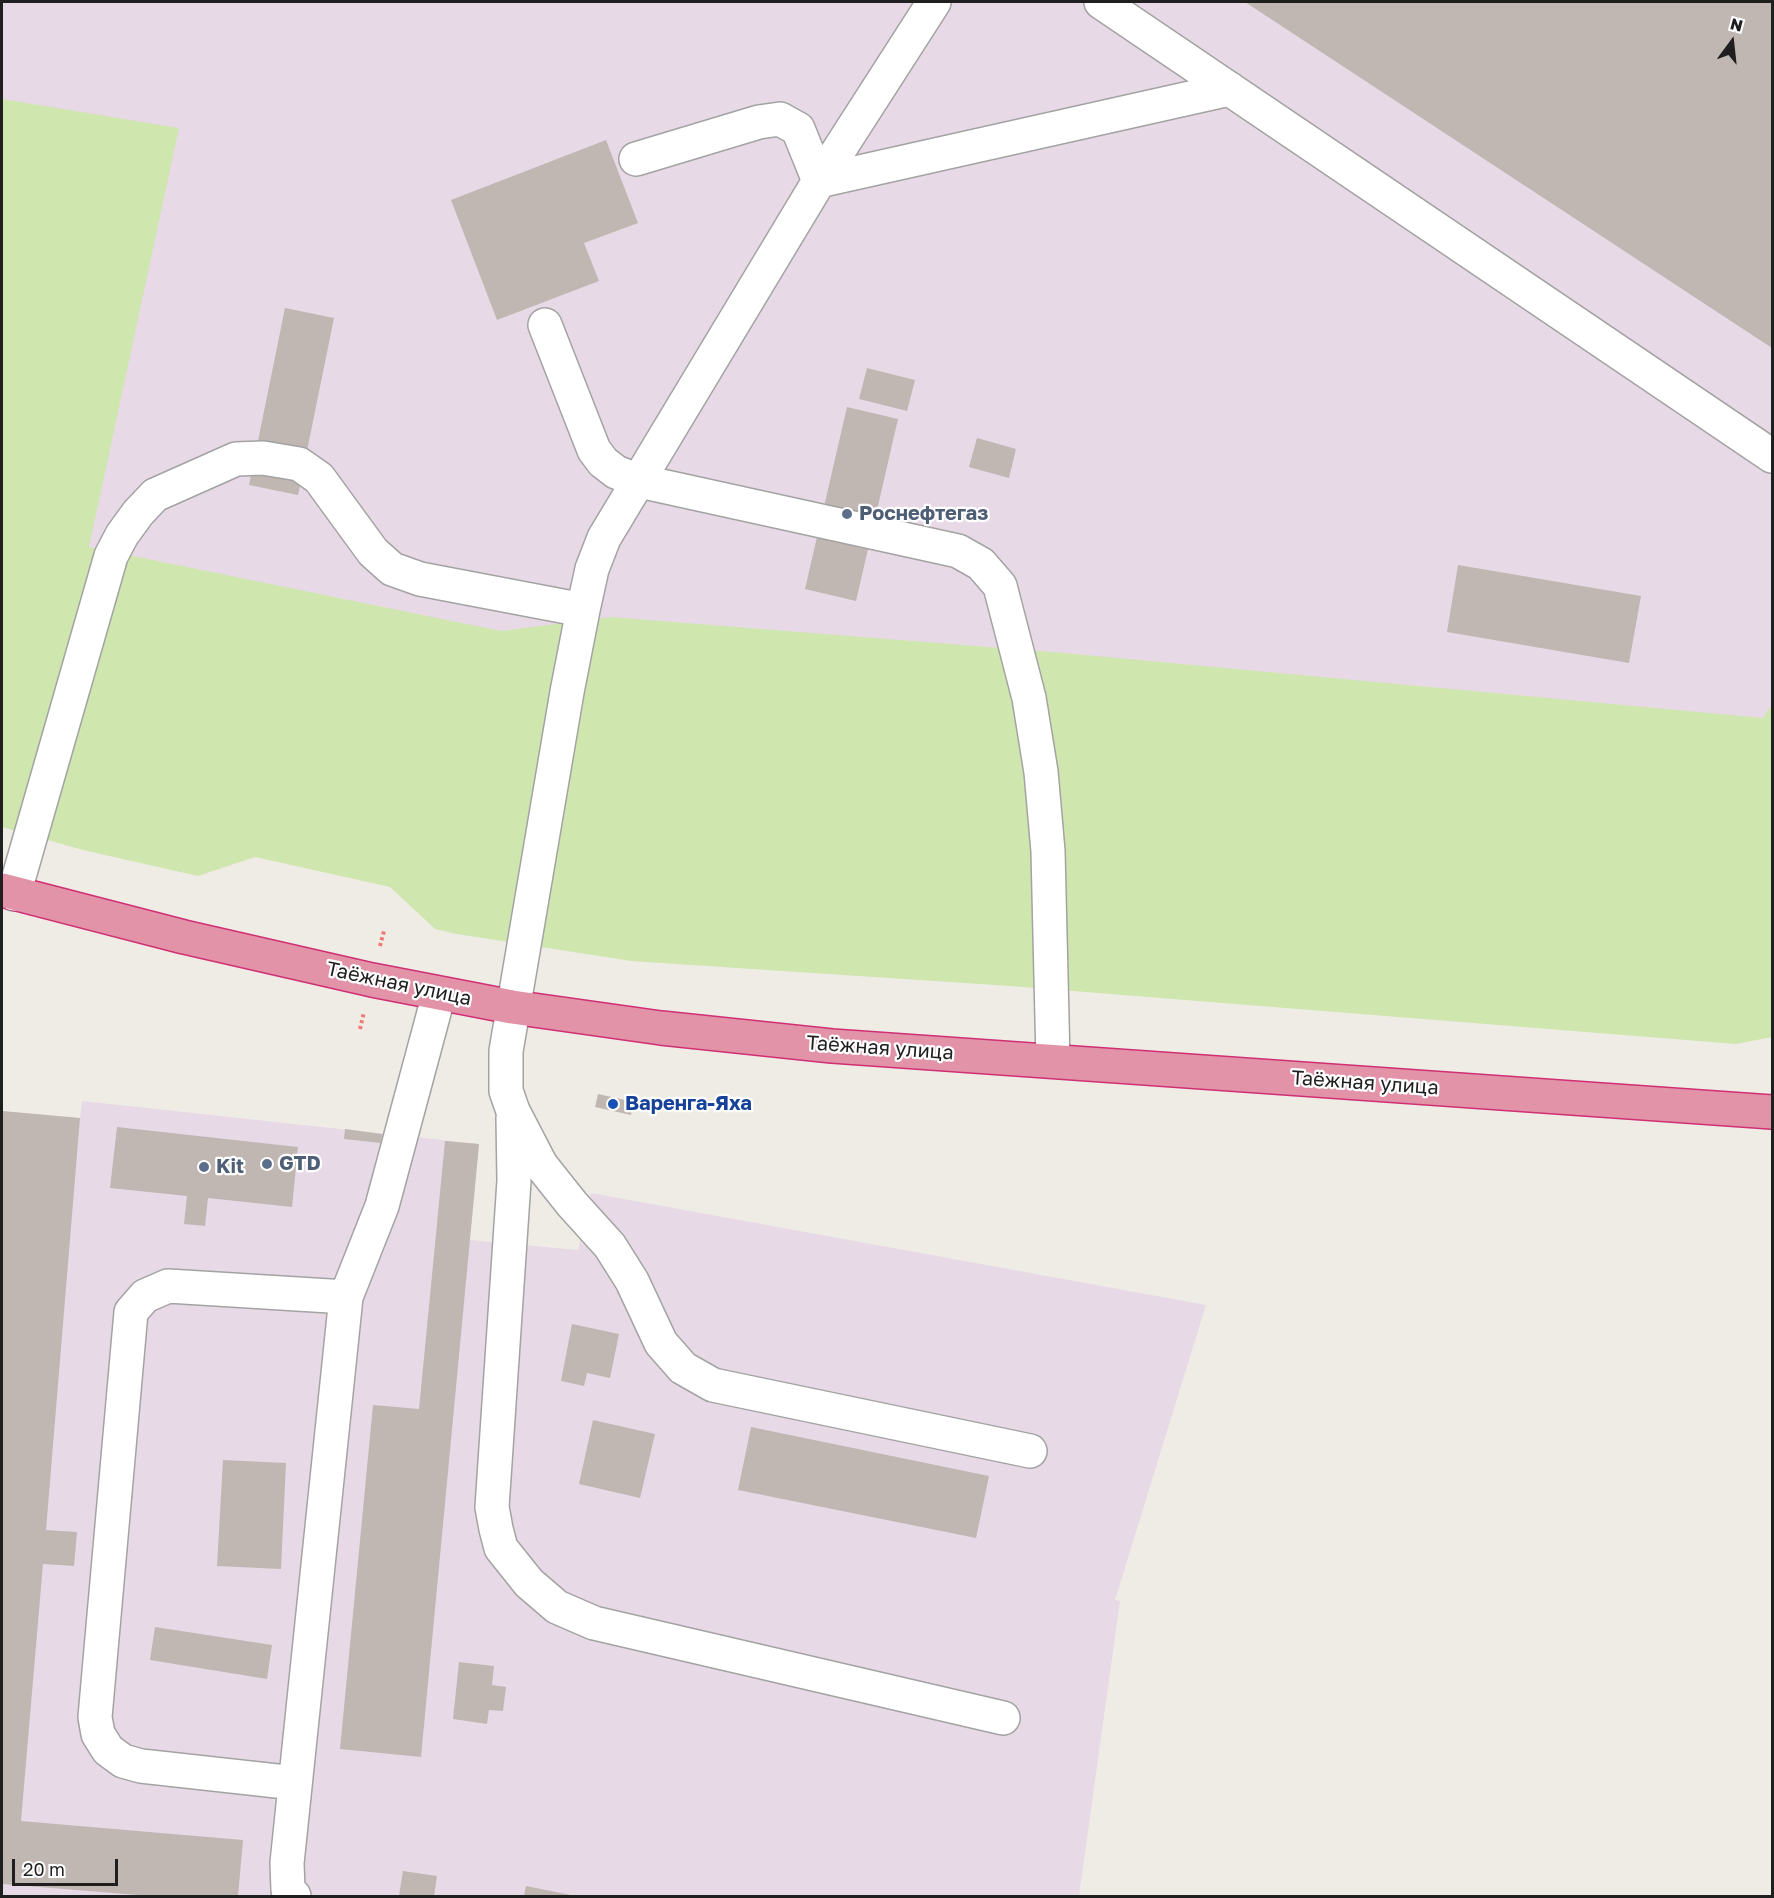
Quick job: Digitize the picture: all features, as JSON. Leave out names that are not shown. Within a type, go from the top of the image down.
[{"type":"highway","name":"Таёжная улица","points":[[8,892],[184,937],[440,994],[512,1007],[661,1028],[810,1043],[1773,1112]]},
{"type":"lane","points":[[934,2],[819,181],[604,538],[592,569],[567,692],[512,1007],[505,1068],[506,1091],[513,1111],[541,1164],[572,1204],[610,1246],[632,1281],[662,1342],[683,1368],[713,1384],[1030,1451]]},
{"type":"lane","points":[[1101,2],[1773,456]]},
{"type":"lane","points":[[819,181],[1230,89]]},
{"type":"lane","points":[[636,159],[759,122],[780,119],[798,129],[819,181]]},
{"type":"lane","points":[[545,325],[594,450],[603,462],[616,472],[639,481],[958,551],[981,564],[1000,586],[1029,698],[1041,772],[1048,851],[1053,1061]]},
{"type":"lane","points":[[8,892],[111,556],[122,535],[155,495],[236,459],[263,459],[298,464],[319,478],[374,552],[392,569],[420,579],[583,610]]},
{"type":"lane","points":[[294,1896],[288,1890],[287,1863],[346,1297],[382,1206],[440,994]]},
{"type":"lane","points":[[513,1111],[514,1181],[492,1507],[501,1548],[529,1583],[557,1607],[594,1623],[1004,1718]]},
{"type":"lane","points":[[296,1783],[141,1766],[123,1761],[108,1750],[98,1734],[95,1717],[131,1312],[145,1296],[168,1286],[346,1297]]},
{"type":"shaded area","points":[[2,2],[1772,2],[1772,1006],[2,741]]},
{"type":"shaded area","points":[[82,1101],[479,1144],[470,1240],[578,1250],[591,1193],[1206,1305],[1115,1600],[1120,1601],[1079,1896],[2,1896],[2,1111],[80,1118]]},
{"type":"green space","points":[[2,99],[179,128],[89,547],[501,631],[611,617],[1064,653],[1763,718],[1772,704],[1772,1037],[1736,1044],[1010,986],[631,961],[435,929],[390,887],[255,857],[198,876],[83,850],[2,827]]},
{"type":"building","points":[[1245,2],[1772,2],[1772,348]]},
{"type":"building","points":[[606,140],[638,223],[584,243],[599,281],[497,320],[451,200]]},
{"type":"building","points":[[285,308],[334,318],[298,495],[249,485]]},
{"type":"building","points":[[867,368],[915,380],[907,411],[859,399]]},
{"type":"building","points":[[847,407],[898,419],[856,601],[805,589]]},
{"type":"building","points":[[977,438],[1016,449],[1009,478],[969,467]]},
{"type":"building","points":[[1458,565],[1641,596],[1629,663],[1447,632]]},
{"type":"building","points":[[598,1094],[634,1102],[631,1115],[595,1107]]},
{"type":"building","points":[[2,1111],[80,1118],[46,1530],[77,1532],[74,1566],[43,1564],[21,1821],[243,1840],[238,1896],[150,1896],[2,1884]]},
{"type":"building","name":"Kit","points":[[117,1127],[298,1147],[292,1207],[208,1198],[205,1226],[184,1224],[187,1196],[110,1188]]},
{"type":"building","points":[[345,1129],[382,1134],[381,1143],[344,1139]]},
{"type":"building","points":[[445,1141],[479,1144],[421,1757],[340,1749],[373,1405],[419,1409]]},
{"type":"building","points":[[572,1324],[619,1334],[610,1378],[587,1373],[584,1386],[561,1381]]},
{"type":"building","points":[[593,1420],[655,1434],[640,1498],[579,1484]]},
{"type":"building","points":[[751,1427],[989,1476],[976,1538],[738,1490]]},
{"type":"building","points":[[223,1460],[286,1463],[281,1569],[217,1566]]},
{"type":"building","points":[[155,1627],[272,1645],[267,1679],[150,1660]]},
{"type":"building","points":[[459,1662],[494,1666],[492,1685],[506,1687],[503,1711],[489,1710],[487,1724],[453,1719]]},
{"type":"building","points":[[403,1871],[437,1876],[434,1896],[399,1896]]},
{"type":"building","points":[[526,1886],[571,1895],[571,1896],[524,1896]]},
{"type":"place","name":"Роснефтегаз","points":[[847,514]]},
{"type":"place","name":"Варенга-Яха","points":[[613,1104]]},
{"type":"place","name":"GTD","points":[[267,1164]]},
{"type":"place","name":"Kit","points":[[204,1167]]}]
